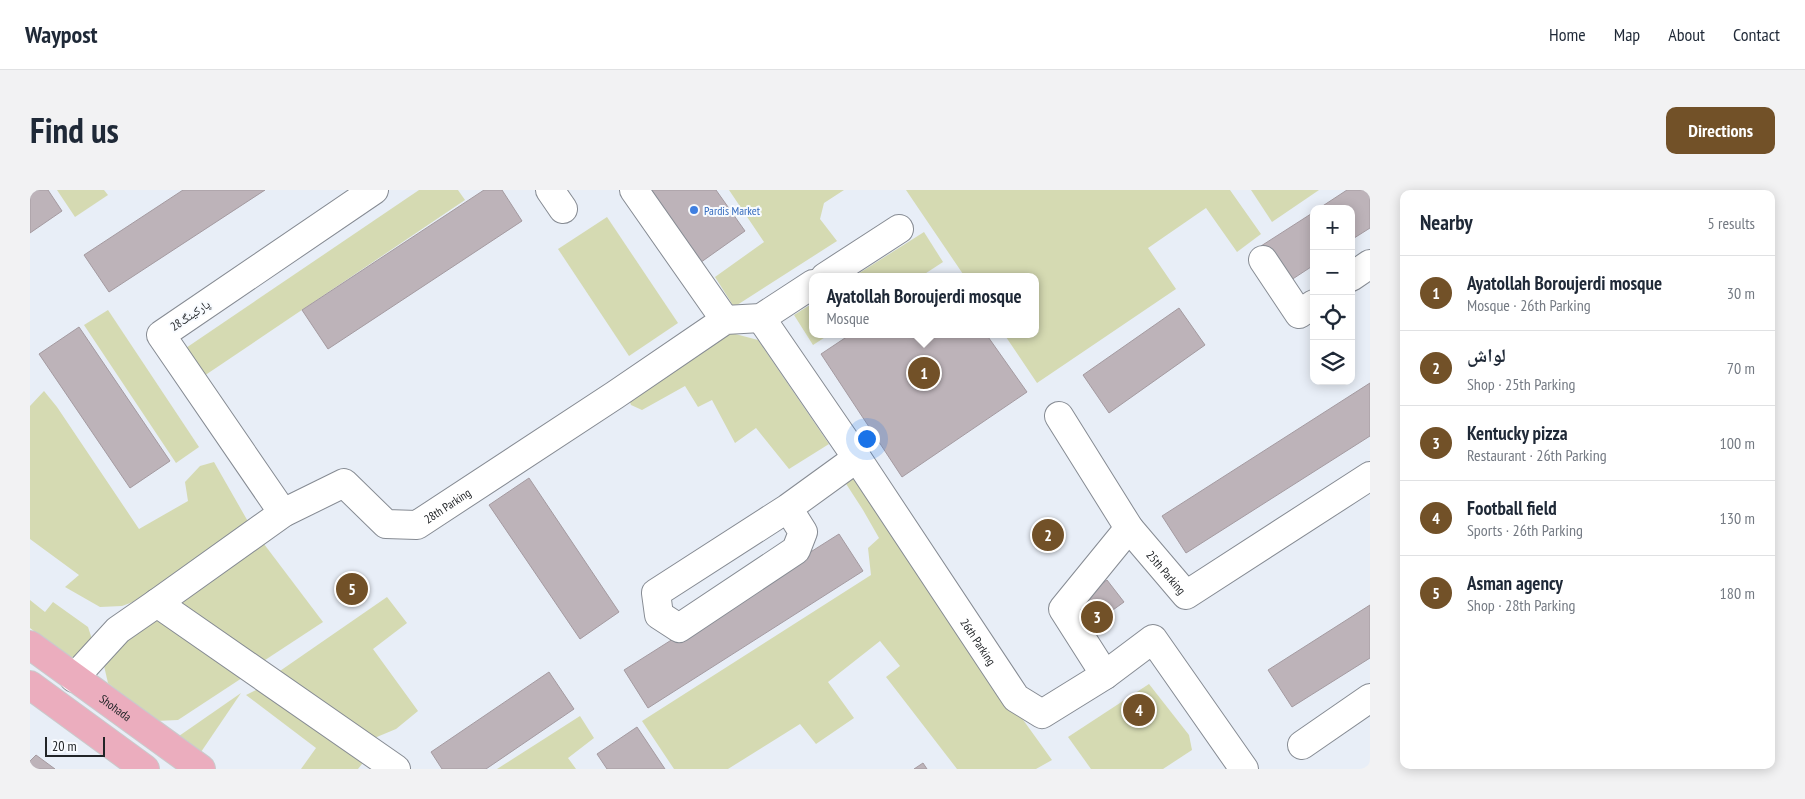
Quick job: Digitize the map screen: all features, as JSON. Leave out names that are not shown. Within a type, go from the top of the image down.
[{"type":"main road","name":"Shohada","points":[[30,645],[202,769]]},
{"type":"main road","points":[[30,685],[145,769]]},
{"type":"street","name":"پارکینگ28","points":[[283,513],[161,335],[374,190]]},
{"type":"street","points":[[634,190],[725,320],[761,318],[809,287]]},
{"type":"street","points":[[831,273],[899,228]]},
{"type":"street","points":[[1264,260],[1299,314],[1310,307]]},
{"type":"street","points":[[1355,275],[1370,264]]},
{"type":"street","name":"26th Parking","points":[[761,318],[857,458],[1016,698],[1042,714],[1105,675],[1152,639],[1244,769]]},
{"type":"street","name":"28th Parking","points":[[74,678],[118,630],[283,513],[344,483],[386,524],[417,525],[725,320]]},
{"type":"street","name":"25th Parking","points":[[1059,416],[1129,528],[1186,595],[1370,476]]},
{"type":"street","points":[[788,508],[802,532],[796,550],[679,628],[659,615],[656,593],[788,508],[857,458]]},
{"type":"street","points":[[1105,675],[1062,609],[1129,528]]},
{"type":"street","points":[[157,604],[396,769]]},
{"type":"street","points":[[1302,745],[1370,698]]},
{"type":"green space","points":[[57,190],[104,190],[108,195],[75,217]]},
{"type":"green space","points":[[419,190],[458,190],[465,200],[198,380],[180,352]]},
{"type":"green space","points":[[729,190],[844,190],[824,203],[820,219],[837,241],[734,307],[715,277],[764,242]]},
{"type":"green space","points":[[906,190],[1230,190],[1261,234],[1237,252],[1206,208],[1148,248],[1176,289],[1037,383],[1007,338],[1039,338],[1039,273],[962,273]]},
{"type":"green space","points":[[1251,190],[1319,190],[1272,222]]},
{"type":"green space","points":[[607,217],[678,323],[629,356],[558,249]]},
{"type":"green space","points":[[924,232],[943,262],[926,273],[859,273]]},
{"type":"green space","points":[[809,306],[809,338],[824,338],[813,345],[794,315]]},
{"type":"green space","points":[[108,310],[199,447],[176,463],[84,325]]},
{"type":"green space","points":[[724,331],[758,340],[829,444],[789,469],[756,428],[735,443],[712,400],[698,407],[685,386],[642,410],[631,405],[628,396]]},
{"type":"green space","points":[[44,391],[57,407],[139,529],[188,501],[185,482],[200,466],[214,462],[250,525],[133,602],[122,606],[100,607],[65,587],[79,575],[30,539],[30,406]]},
{"type":"green space","points":[[858,468],[998,685],[1052,760],[1036,769],[957,769],[886,677],[900,666],[880,641],[828,682],[854,718],[816,744],[800,724],[728,769],[674,769],[642,721],[871,575],[868,548],[879,538],[841,476]]},
{"type":"green space","points":[[264,544],[323,622],[259,664],[177,605],[179,596]]},
{"type":"green space","points":[[387,597],[407,623],[373,649],[418,711],[396,729],[372,739],[277,673]]},
{"type":"green space","points":[[30,600],[45,612],[53,602],[88,627],[92,639],[87,652],[74,658],[64,654],[30,628]]},
{"type":"green space","points":[[151,619],[170,625],[242,678],[178,720],[155,721],[108,683],[104,666],[134,626]]},
{"type":"green space","points":[[1149,684],[1189,735],[1192,750],[1163,769],[1091,769],[1068,737]]},
{"type":"green space","points":[[262,687],[366,759],[358,769],[301,769],[316,748],[246,695]]},
{"type":"green space","points":[[241,693],[201,752],[179,736]]},
{"type":"green space","points":[[580,716],[594,738],[568,758],[576,769],[497,769]]},
{"type":"building","points":[[30,190],[48,190],[62,211],[30,233]]},
{"type":"building","points":[[183,190],[265,190],[109,292],[84,255]]},
{"type":"building","points":[[484,190],[502,190],[522,221],[328,349],[302,310]]},
{"type":"building","name":"Pardis Market","points":[[644,190],[716,190],[745,231],[697,265]]},
{"type":"building","points":[[1347,190],[1370,190],[1370,228],[1355,237],[1355,205],[1324,205]]},
{"type":"building","points":[[1310,215],[1310,268],[1285,284],[1261,246]]},
{"type":"building","points":[[1179,308],[1205,345],[1109,413],[1083,375]]},
{"type":"building","points":[[79,327],[170,461],[130,488],[39,354]]},
{"type":"building","points":[[845,338],[989,338],[1027,392],[902,477],[821,354]]},
{"type":"building","points":[[1370,383],[1370,436],[1186,553],[1162,516]]},
{"type":"building","points":[[529,478],[619,612],[580,639],[489,505]]},
{"type":"building","points":[[839,534],[863,571],[648,708],[624,670]]},
{"type":"building","points":[[1107,580],[1124,602],[1092,625],[1077,602]]},
{"type":"building","points":[[1370,605],[1370,658],[1292,707],[1268,670]]},
{"type":"building","points":[[549,672],[574,709],[486,769],[442,769],[431,752]]},
{"type":"building","points":[[637,727],[665,769],[607,769],[597,754]]},
{"type":"building","points":[[36,755],[55,769],[30,769],[30,761]]},
{"type":"building","points":[[923,763],[927,769],[914,769]]},
{"type":"place","name":"Pardis Market","points":[[694,210]]},
{"type":"place","name":"Ayatollah Boroujerdi mosque","points":[[924,373]]},
{"type":"place","name":"لواش","points":[[1048,535]]},
{"type":"place","name":"Asman agency","points":[[352,589]]},
{"type":"place","name":"Kentucky pizza","points":[[1097,617]]},
{"type":"place","name":"Football field","points":[[1139,710]]}]
